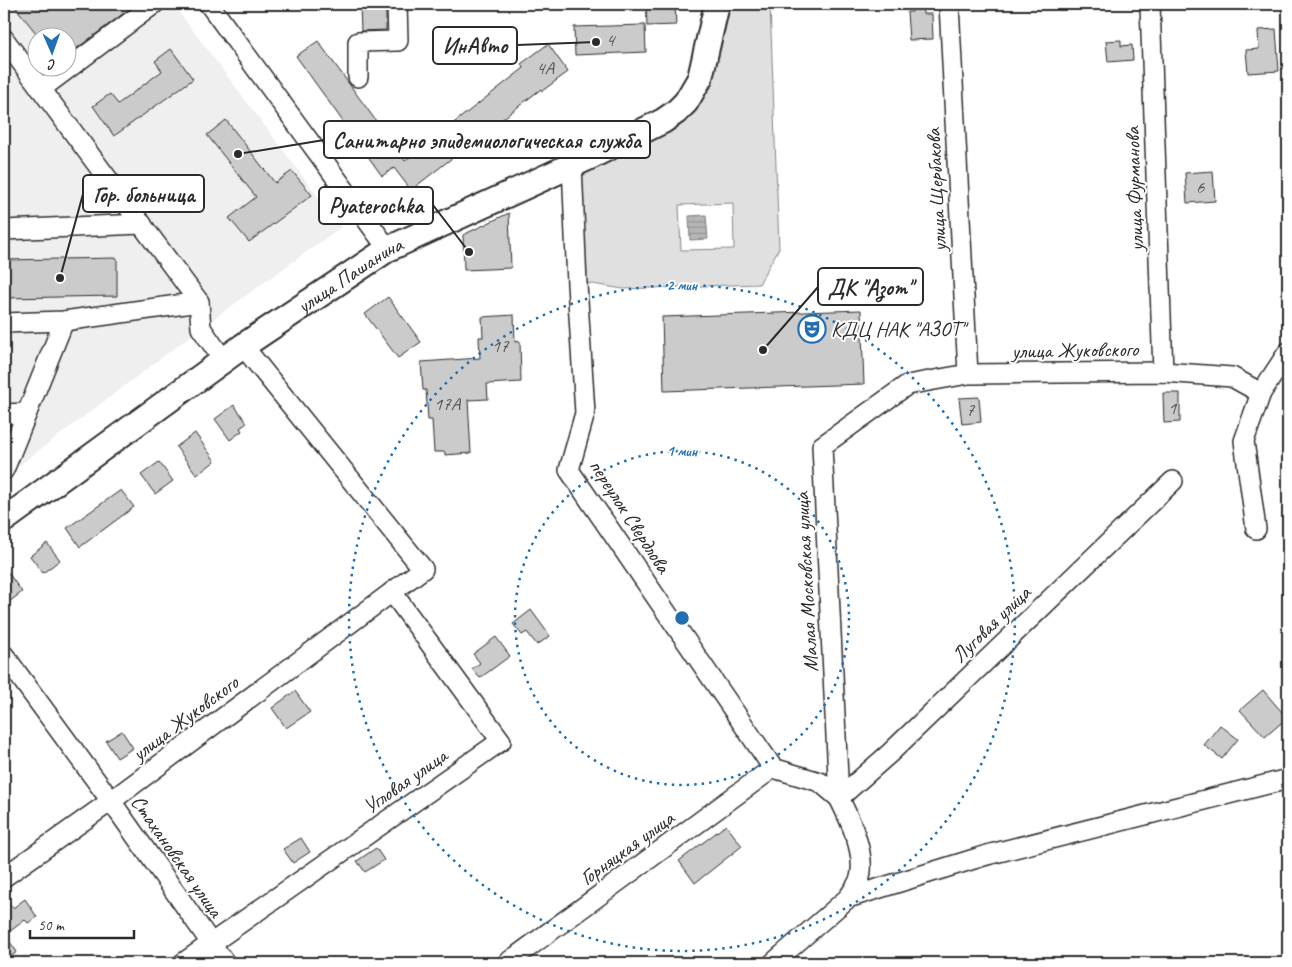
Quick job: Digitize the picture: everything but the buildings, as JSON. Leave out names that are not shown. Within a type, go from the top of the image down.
[{"type":"main road","name":"улица Пашанина","points":[[4,520],[244,346],[388,249],[664,121],[686,102],[700,78],[717,4]]},
{"type":"street","points":[[41,89],[154,4]]},
{"type":"street","points":[[209,4],[388,249]]},
{"type":"street","points":[[358,76],[358,42],[398,41],[397,4]]},
{"type":"street","name":"улица Щербакова","points":[[949,4],[968,374]]},
{"type":"street","name":"улица Фурманова","points":[[1150,4],[1163,372]]},
{"type":"street","points":[[4,39],[199,302],[201,328],[224,361]]},
{"type":"street","name":"переулок Свердлова","points":[[572,164],[576,284],[585,413],[568,470],[773,768]]},
{"type":"street","points":[[4,230],[142,224]]},
{"type":"street","points":[[4,323],[64,321],[199,302]]},
{"type":"street","points":[[4,470],[64,321]]},
{"type":"street","name":"улица Жуковского","points":[[4,877],[111,801],[423,569],[244,346]]},
{"type":"street","points":[[1256,529],[1244,441],[1261,393],[1288,352]]},
{"type":"street","name":"улица Жуковского","points":[[889,397],[907,385],[968,374],[1163,372],[1232,377],[1261,393]]},
{"type":"street","name":"Малая Московская улица","points":[[839,798],[822,446],[889,397]]},
{"type":"street","points":[[4,414],[26,413]]},
{"type":"street","name":"Луговая улица","points":[[839,798],[890,753],[1173,481]]},
{"type":"street","name":"Угловая улица","points":[[183,963],[501,741],[392,592]]},
{"type":"street","name":"Стахановская улица","points":[[4,655],[111,801],[225,963]]},
{"type":"street","points":[[772,963],[848,898],[860,878],[860,860],[857,843],[850,820],[839,798],[820,782],[773,768]]},
{"type":"street","name":"Горняцкая улица","points":[[507,963],[773,768]]},
{"type":"street","points":[[848,898],[987,855],[1288,779]]},
{"type":"shaded area","points":[[4,4],[178,4],[179,12],[341,227],[201,328],[4,477]]},
{"type":"shaded area","points":[[731,4],[770,4],[779,248],[759,284],[623,289],[580,282],[576,174],[691,112],[711,88]],"holes":[[[733,203],[734,249],[681,250],[679,205]]]},
{"type":"shaded area","points":[[706,215],[708,239],[690,240],[689,216]]},
{"type":"place","name":"ИнАвто","points":[[596,42]]},
{"type":"place","name":"Санитарно эпидемиологическая служба","points":[[238,154]]},
{"type":"place","name":"Pyaterochka","points":[[469,252]]},
{"type":"place","name":"Гор. больница","points":[[60,278]]},
{"type":"place","name":"КДЦ НАК \"АЗОТ\"","points":[[812,329]]},
{"type":"place","name":"ДК \"Азот\"","points":[[763,350]]}]
